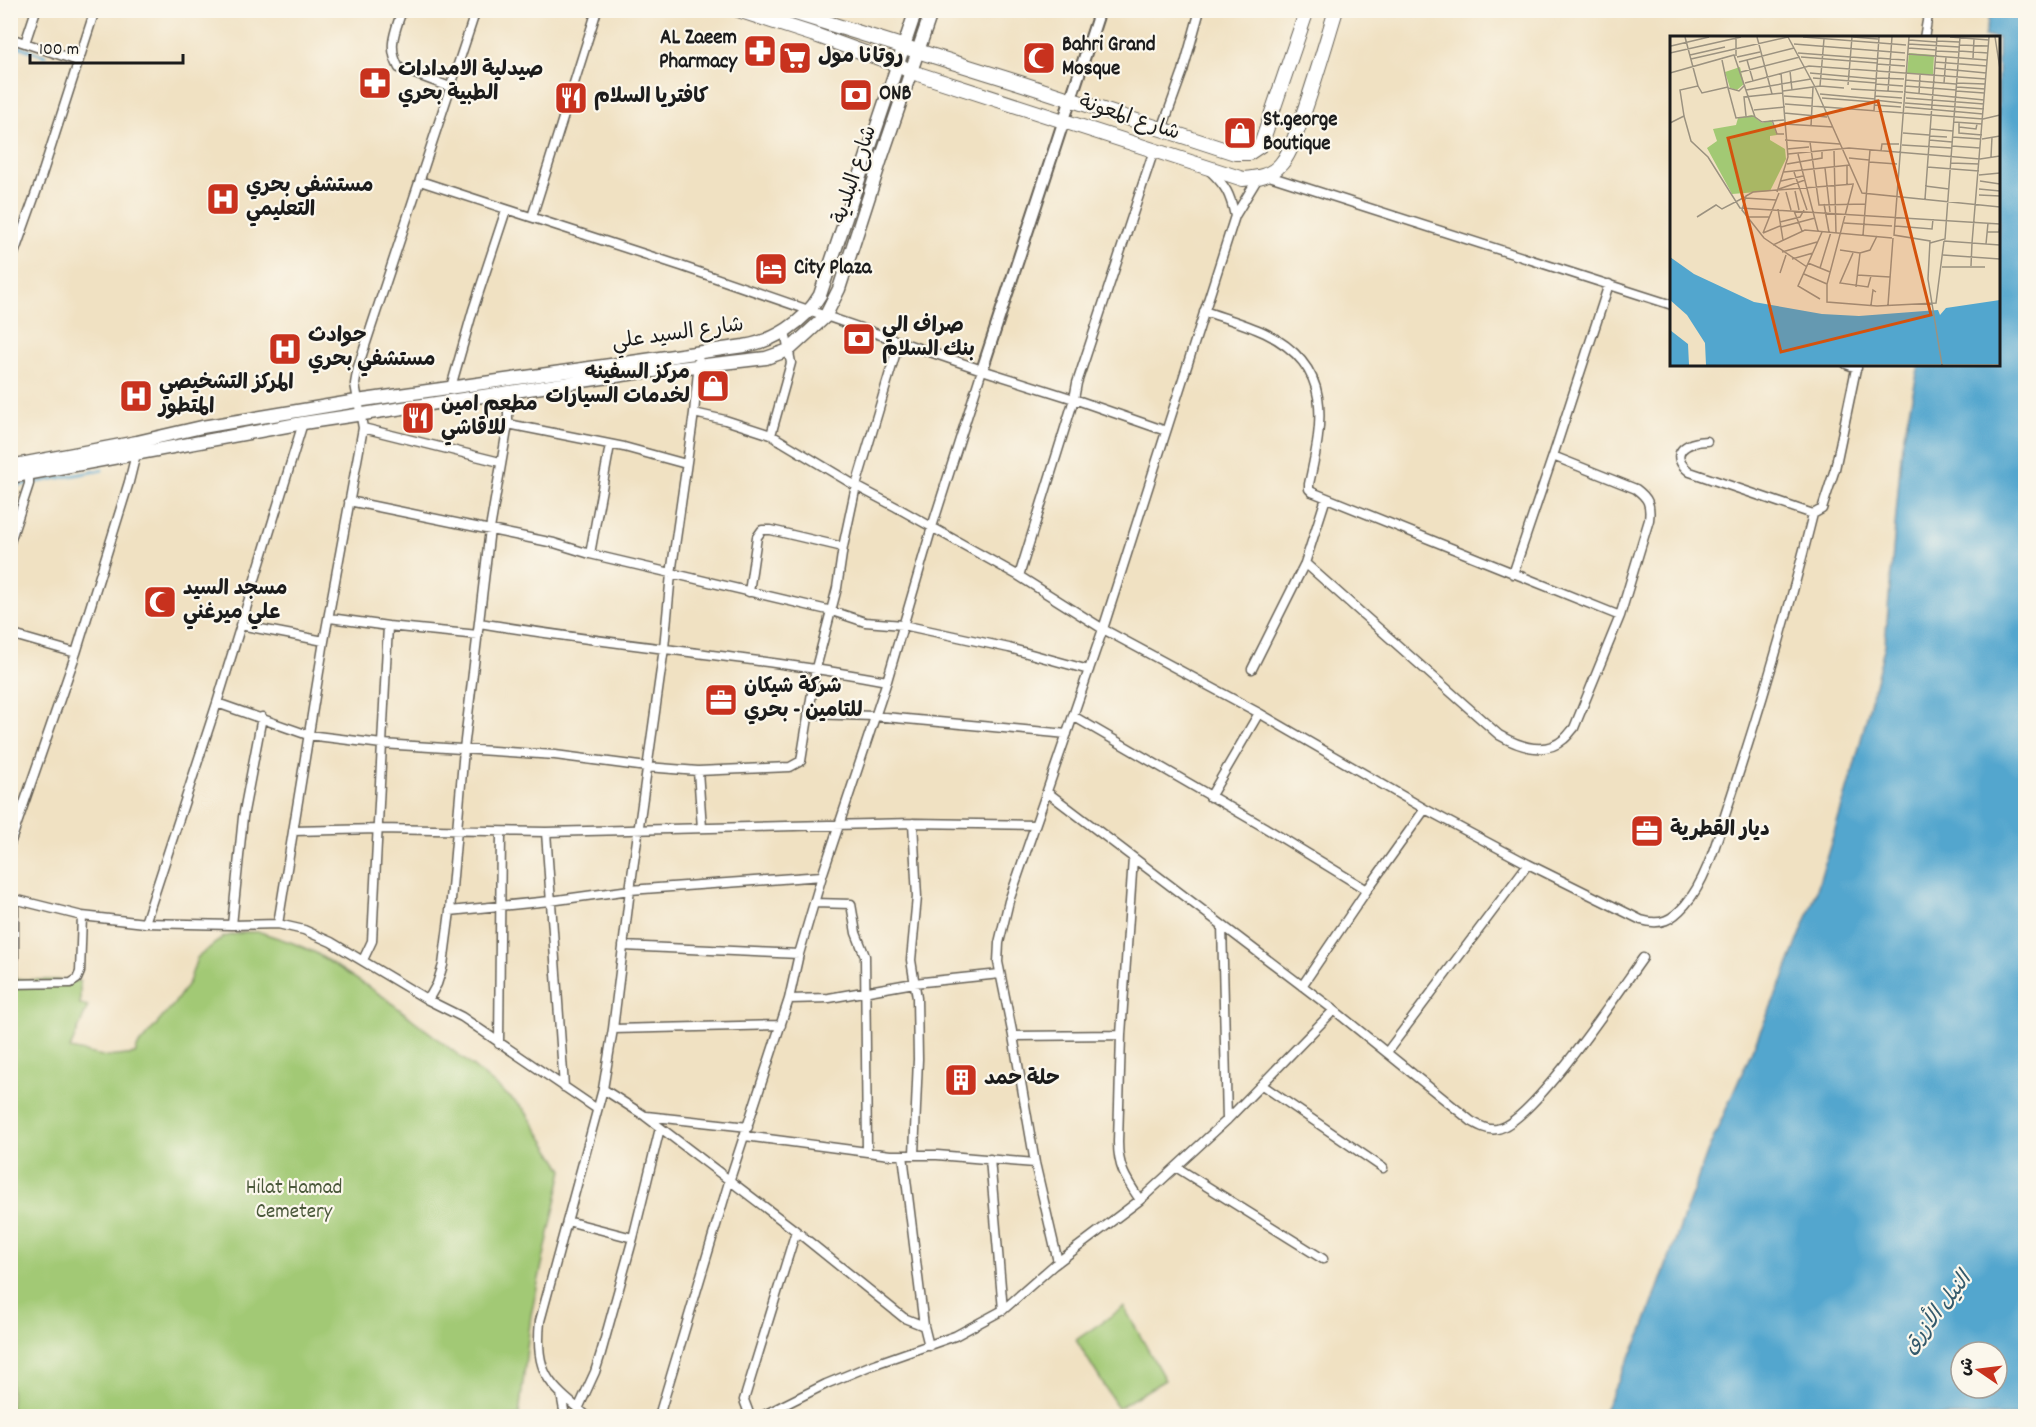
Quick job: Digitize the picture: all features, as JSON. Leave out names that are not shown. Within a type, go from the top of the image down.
[{"type":"highway","name":"شارع المعونة","points":[[738,10],[818,36],[912,72],[1205,167],[1243,179],[1262,176]]},
{"type":"highway","name":"شارع المعونة","points":[[786,10],[1235,153],[1249,153],[1261,145],[1307,10]]},
{"type":"highway","points":[[1262,176],[1274,171],[1289,152],[1306,108],[1336,10]]},
{"type":"main road","name":"شارع البلدية","points":[[808,310],[820,295],[916,10]]},
{"type":"main road","name":"شارع البلدية","points":[[825,317],[839,290],[932,10]]},
{"type":"main road","points":[[868,154],[881,159]]},
{"type":"main road","name":"شارع السيد علي","points":[[10,466],[508,394],[699,359],[771,339],[785,331],[808,310]]},
{"type":"main road","name":"شارع السيد علي","points":[[10,477],[137,448],[202,427],[357,400],[699,359],[766,358],[789,350],[825,317]]},
{"type":"street","points":[[25,43],[36,10]]},
{"type":"street","points":[[10,265],[95,10]]},
{"type":"street","points":[[402,10],[393,39],[393,56],[399,68],[450,87]]},
{"type":"street","points":[[278,924],[324,641],[363,428],[354,384],[476,10]]},
{"type":"street","points":[[532,217],[597,10]]},
{"type":"street","points":[[659,1416],[729,1182],[789,999],[799,954],[822,876],[887,681],[932,527],[982,370],[1100,10]]},
{"type":"street","points":[[1162,129],[1184,71],[1200,10]]},
{"type":"street","points":[[1924,36],[1929,10]]},
{"type":"street","points":[[10,38],[78,61]]},
{"type":"street","points":[[1019,576],[1077,383],[1154,150]]},
{"type":"street","points":[[1205,167],[1224,184],[1231,198],[1235,216]]},
{"type":"street","points":[[1058,1262],[1035,1163],[1000,974],[999,943],[1009,901],[1103,629],[1235,216],[1262,176],[1670,305]]},
{"type":"street","points":[[420,181],[681,266],[825,317],[1166,431]]},
{"type":"street","points":[[451,387],[473,310],[506,210]]},
{"type":"street","points":[[1513,574],[1609,284]]},
{"type":"street","points":[[1204,311],[1265,333],[1304,362],[1314,380],[1320,405],[1319,432],[1309,489],[1326,498],[1620,616]]},
{"type":"street","points":[[771,435],[791,363],[785,331]]},
{"type":"street","points":[[217,703],[308,735],[382,744],[555,755],[698,771],[790,767],[801,761],[816,668],[832,611],[856,486],[899,342]]},
{"type":"street","points":[[587,1416],[561,1394],[543,1371],[538,1341],[540,1321],[603,1089],[613,1029],[664,648],[671,574],[694,413],[699,359]]},
{"type":"street","points":[[694,413],[771,435],[856,486],[1019,576],[1103,629],[1258,713],[1425,809],[1528,864],[1641,920],[1654,924],[1670,919],[1686,904],[1700,879],[1714,845],[1754,727],[1796,586],[1813,514],[1822,509],[1827,496],[1857,366]]},
{"type":"street","points":[[428,1000],[437,984],[443,965],[464,749],[490,529],[508,424],[508,394]]},
{"type":"street","points":[[145,923],[217,703],[303,423]]},
{"type":"street","points":[[508,424],[610,445],[686,464]]},
{"type":"street","points":[[363,428],[500,462]]},
{"type":"street","points":[[1707,441],[1689,443],[1682,449],[1680,458],[1683,466],[1690,472],[1813,514]]},
{"type":"street","points":[[590,554],[610,445]]},
{"type":"street","points":[[10,844],[76,653],[137,448]]},
{"type":"street","points":[[1305,563],[1499,735],[1516,745],[1533,748],[1550,746],[1563,740],[1574,728],[1620,616],[1649,520],[1651,506],[1646,497],[1636,489],[1553,456]]},
{"type":"street","points":[[10,542],[29,484],[29,474]]},
{"type":"street","points":[[1252,669],[1305,563],[1326,498]]},
{"type":"street","points":[[349,501],[554,543],[671,574],[832,611],[865,622],[903,625],[1009,648],[1089,670]]},
{"type":"street","points":[[748,592],[757,537],[762,530],[771,530],[843,547]]},
{"type":"street","points":[[330,618],[478,635]]},
{"type":"street","points":[[480,623],[541,634],[816,668],[887,681]]},
{"type":"street","points":[[240,625],[324,641]]},
{"type":"street","points":[[363,960],[372,940],[388,626]]},
{"type":"street","points":[[10,634],[76,653]]},
{"type":"street","points":[[1210,797],[1258,713]]},
{"type":"street","points":[[807,714],[874,716],[1067,734]]},
{"type":"street","points":[[1073,716],[1367,890]]},
{"type":"street","points":[[232,925],[243,818],[262,717]]},
{"type":"street","points":[[698,771],[702,828]]},
{"type":"street","points":[[1047,792],[1334,1010],[1471,1121],[1483,1127],[1497,1130],[1530,1107],[1549,1086],[1643,958]]},
{"type":"street","points":[[1302,986],[1425,809]]},
{"type":"street","points":[[293,831],[378,829],[501,833],[913,823],[1035,825]]},
{"type":"street","points":[[913,823],[916,897],[911,960],[917,998],[918,1059],[914,1154]]},
{"type":"street","points":[[546,832],[564,1087]]},
{"type":"street","points":[[499,1044],[501,833]]},
{"type":"street","points":[[1133,858],[1121,1035],[1118,1159],[1122,1172],[1140,1200]]},
{"type":"street","points":[[1387,1052],[1528,864]]},
{"type":"street","points":[[450,911],[630,890],[822,876]]},
{"type":"street","points":[[82,916],[80,972],[77,979],[71,983],[12,983],[12,899],[82,916],[145,923],[278,924],[304,930],[331,942],[428,1000],[462,1017],[597,1109]]},
{"type":"street","points":[[814,903],[851,904],[856,933],[865,956],[867,1151]]},
{"type":"street","points":[[1222,925],[1227,1120]]},
{"type":"street","points":[[623,946],[799,954]]},
{"type":"street","points":[[789,999],[829,998],[914,983],[1000,974]]},
{"type":"street","points":[[762,1416],[826,1383],[971,1329],[1002,1310],[1058,1262],[1140,1200],[1227,1120],[1334,1010]]},
{"type":"street","points":[[613,1029],[781,1025]]},
{"type":"street","points":[[1013,1036],[1121,1035]]},
{"type":"street","points":[[1262,1085],[1383,1168]]},
{"type":"street","points":[[603,1089],[645,1116],[796,1231],[904,1318],[924,1326]]},
{"type":"street","points":[[645,1116],[748,1127]]},
{"type":"street","points":[[578,1409],[595,1372],[633,1238],[660,1128]]},
{"type":"street","points":[[745,1136],[890,1155],[914,1154],[1035,1163]]},
{"type":"street","points":[[903,1155],[924,1326],[929,1346]]},
{"type":"street","points":[[990,1159],[1002,1310]]},
{"type":"street","points":[[1176,1167],[1323,1259]]},
{"type":"street","points":[[567,1221],[633,1238]]},
{"type":"street","points":[[750,1416],[744,1400],[796,1231]]},
{"type":"street","points":[[561,1394],[565,1416]]},
{"type":"green space","name":"Hilat Hamad Cemetery","points":[[245,932],[260,932],[316,953],[384,997],[524,1109],[563,1170],[531,1315],[519,1416],[11,1416],[11,979],[80,981],[80,1004],[88,1006],[70,1049],[107,1057],[135,1054],[138,1046],[174,1004],[189,982],[197,958],[223,937]]},
{"type":"green space","points":[[1124,1307],[1165,1380],[1118,1408],[1076,1340]]},
{"type":"water","name":"النيل الأزرق","points":[[1991,11],[2026,11],[2025,1416],[1601,1416],[1642,1332],[1707,1153],[1783,979],[1814,899],[1855,763],[1885,645],[1902,444],[1919,366],[2000,366],[2000,36],[1984,36]]},
{"type":"waterway","points":[[10,43],[45,56]]},
{"type":"waterway","points":[[10,487],[102,470]]},
{"type":"place","name":"AL Zaeem Pharmacy","points":[[760,51]]},
{"type":"place","name":"روتانا مول","points":[[795,58]]},
{"type":"place","name":"Bahri Grand Mosque","points":[[1039,58]]},
{"type":"place","name":"صيدلية الامدادات الطبية بحري","points":[[375,83]]},
{"type":"place","name":"ONB","points":[[856,95]]},
{"type":"place","name":"كافتريا السلام","points":[[571,98]]},
{"type":"place","name":"St.george Boutique","points":[[1240,133]]},
{"type":"place","name":"مستشفى بحري التعليمي","points":[[223,199]]},
{"type":"place","name":"City Plaza","points":[[771,269]]},
{"type":"place","name":"صراف الي بنك السلام","points":[[859,339]]},
{"type":"place","name":"حوادث مستشفي بحري","points":[[285,349]]},
{"type":"place","name":"مركز السفينه لخدمات السيارات","points":[[713,386]]},
{"type":"place","name":"المركز التشخيصي المتطور","points":[[136,396]]},
{"type":"place","name":"مطعم امين للاقاشي","points":[[418,418]]},
{"type":"place","name":"مسجد السيد علي ميرغني","points":[[160,602]]},
{"type":"place","name":"شركة شيكان للتامين - بحري","points":[[721,700]]},
{"type":"place","name":"ديار القطرية","points":[[1647,831]]},
{"type":"place","name":"حلة حمد","points":[[961,1080]]}]
